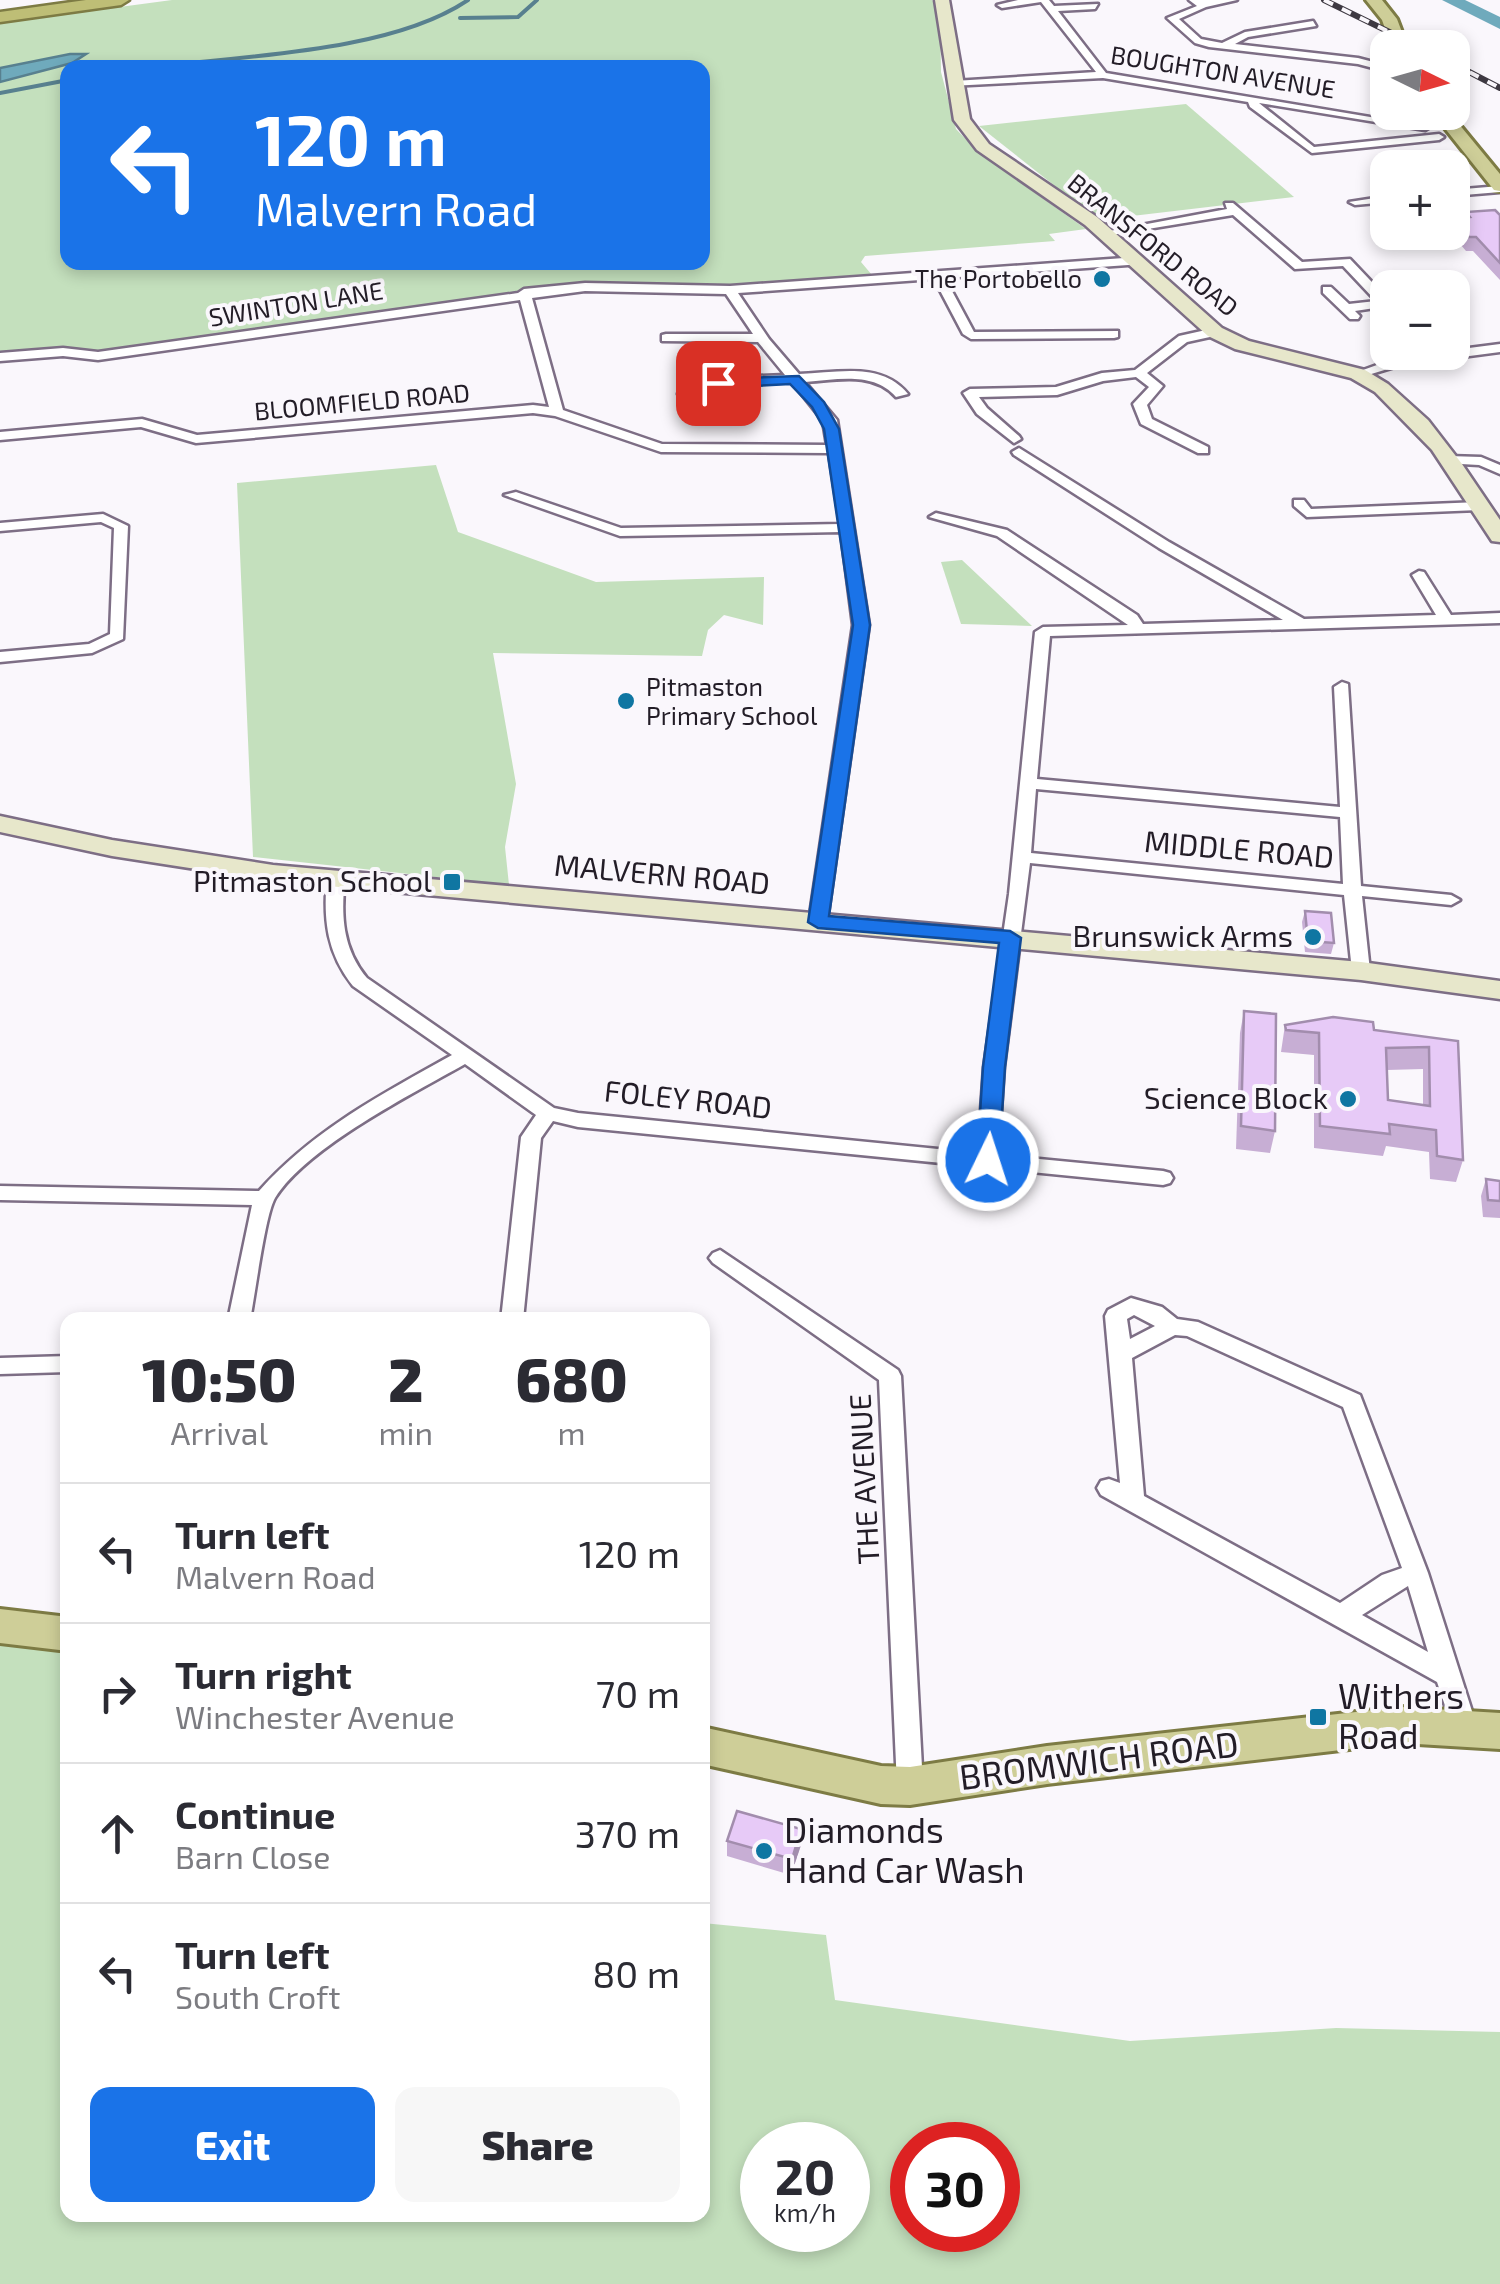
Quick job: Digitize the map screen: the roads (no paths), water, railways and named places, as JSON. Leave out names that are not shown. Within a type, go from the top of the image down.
[{"type":"highway","points":[[0,17],[121,0]]},
{"type":"main road","name":"BRANSFORD ROAD","points":[[942,0],[962,120],[983,147],[1105,232],[1215,332],[1242,345],[1358,374],[1375,382],[1407,409],[1500,536]]},
{"type":"main road","points":[[1374,0],[1394,30]]},
{"type":"main road","points":[[1436,130],[1500,187]]},
{"type":"main road","name":"MALVERN ROAD","points":[[0,824],[112,848],[273,873],[1361,971],[1500,990]]},
{"type":"main road","points":[[0,1626],[60,1633]]},
{"type":"main road","name":"BROMWICH ROAD","points":[[710,1747],[881,1785],[910,1786],[1296,1736],[1401,1726],[1482,1729]]},
{"type":"street","points":[[1232,0],[1198,3],[1174,16],[1173,21],[1198,41],[1370,64]]},
{"type":"street","points":[[1045,3],[1103,75]]},
{"type":"street","points":[[1002,5],[1095,6]]},
{"type":"street","points":[[1286,21],[1298,26]]},
{"type":"street","points":[[1223,46],[1246,35],[1313,24]]},
{"type":"street","name":"BOUGHTON AVENUE","points":[[954,84],[1103,75],[1370,118]]},
{"type":"street","points":[[1253,98],[1254,105],[1312,150],[1436,130]]},
{"type":"street","points":[[1470,191],[1500,187]]},
{"type":"street","points":[[1355,202],[1370,201]]},
{"type":"street","points":[[1105,232],[1232,208],[1299,266],[1346,262]]},
{"type":"street","points":[[1335,248],[1370,287]]},
{"type":"street","name":"SWINTON LANE","points":[[0,356],[63,352],[98,356],[524,293],[619,286],[730,290],[1138,261]]},
{"type":"street","points":[[938,274],[969,334],[1114,334]]},
{"type":"street","points":[[730,290],[761,338],[830,420],[848,528],[861,625],[818,922]]},
{"type":"street","points":[[1326,290],[1358,319]]},
{"type":"street","points":[[524,293],[557,412]]},
{"type":"street","points":[[1347,308],[1370,306]]},
{"type":"street","points":[[1215,332],[1183,340],[1140,373],[1102,377],[1057,391],[966,388],[1015,437],[1164,545],[1299,623]]},
{"type":"street","points":[[666,338],[761,338]]},
{"type":"street","points":[[1358,374],[1399,360],[1500,348]]},
{"type":"street","points":[[1140,373],[1157,386],[1140,404],[1146,421],[1201,442]]},
{"type":"street","points":[[685,394],[687,383],[872,376],[892,384],[901,394]]},
{"type":"street","name":"BLOOMFIELD ROAD","points":[[0,436],[153,423],[182,438],[234,437],[522,410],[557,412],[661,448],[832,449]]},
{"type":"street","points":[[1448,460],[1481,461],[1500,470]]},
{"type":"street","points":[[511,495],[620,532],[848,528]]},
{"type":"street","points":[[1300,503],[1306,513],[1479,506]]},
{"type":"street","points":[[936,516],[1002,533],[1132,618],[1138,631]]},
{"type":"street","points":[[0,527],[103,518],[121,526],[118,636],[92,648],[0,657]]},
{"type":"street","points":[[1419,575],[1446,619]]},
{"type":"street","points":[[988,1160],[994,1067],[1030,783],[1043,632],[1500,618]]},
{"type":"street","points":[[1342,686],[1347,813],[1361,971]]},
{"type":"street","points":[[1030,783],[1347,813]]},
{"type":"street","name":"MIDDLE ROAD","points":[[1021,857],[1451,900]]},
{"type":"street","name":"FOLEY ROAD","points":[[336,878],[331,918],[344,965],[360,982],[548,1114],[1163,1178]]},
{"type":"street","points":[[241,1312],[264,1198],[324,1139],[463,1057]]},
{"type":"street","points":[[513,1312],[531,1137],[548,1114]]},
{"type":"street","points":[[0,1194],[264,1198]]},
{"type":"street","name":"THE AVENUE","points":[[720,1258],[890,1376],[910,1786]]},
{"type":"street","points":[[1133,1500],[1121,1354],[1115,1325],[1120,1310],[1142,1308],[1172,1328]]},
{"type":"street","points":[[1121,1354],[1172,1328],[1190,1328],[1352,1401],[1416,1573],[1448,1675],[1482,1729]]},
{"type":"street","points":[[0,1366],[60,1364]]},
{"type":"street","points":[[1110,1488],[1448,1675]]},
{"type":"street","points":[[1341,1616],[1391,1582],[1416,1573]]},
{"type":"water","points":[[86,54],[77,60],[60,60],[60,66],[0,82],[0,68]]},
{"type":"waterway","points":[[221,60],[356,42],[436,18],[468,0]]},
{"type":"waterway","points":[[460,18],[518,17],[537,0]]},
{"type":"waterway","points":[[1451,0],[1500,24]]},
{"type":"waterway","points":[[0,93],[60,82]]},
{"type":"railway","points":[[1324,0],[1385,30]]},
{"type":"railway","points":[[1470,72],[1500,88]]},
{"type":"place","name":"The Portobello","points":[[1102,279]]},
{"type":"place","name":"Pitmaston Primary School","points":[[626,701]]},
{"type":"place","name":"Pitmaston School","points":[[452,882]]},
{"type":"place","name":"Brunswick Arms","points":[[1313,937]]},
{"type":"place","name":"Science Block","points":[[1348,1099]]},
{"type":"place","name":"Withers Road","points":[[1318,1717]]},
{"type":"place","name":"Diamonds Hand Car Wash","points":[[764,1851]]}]
